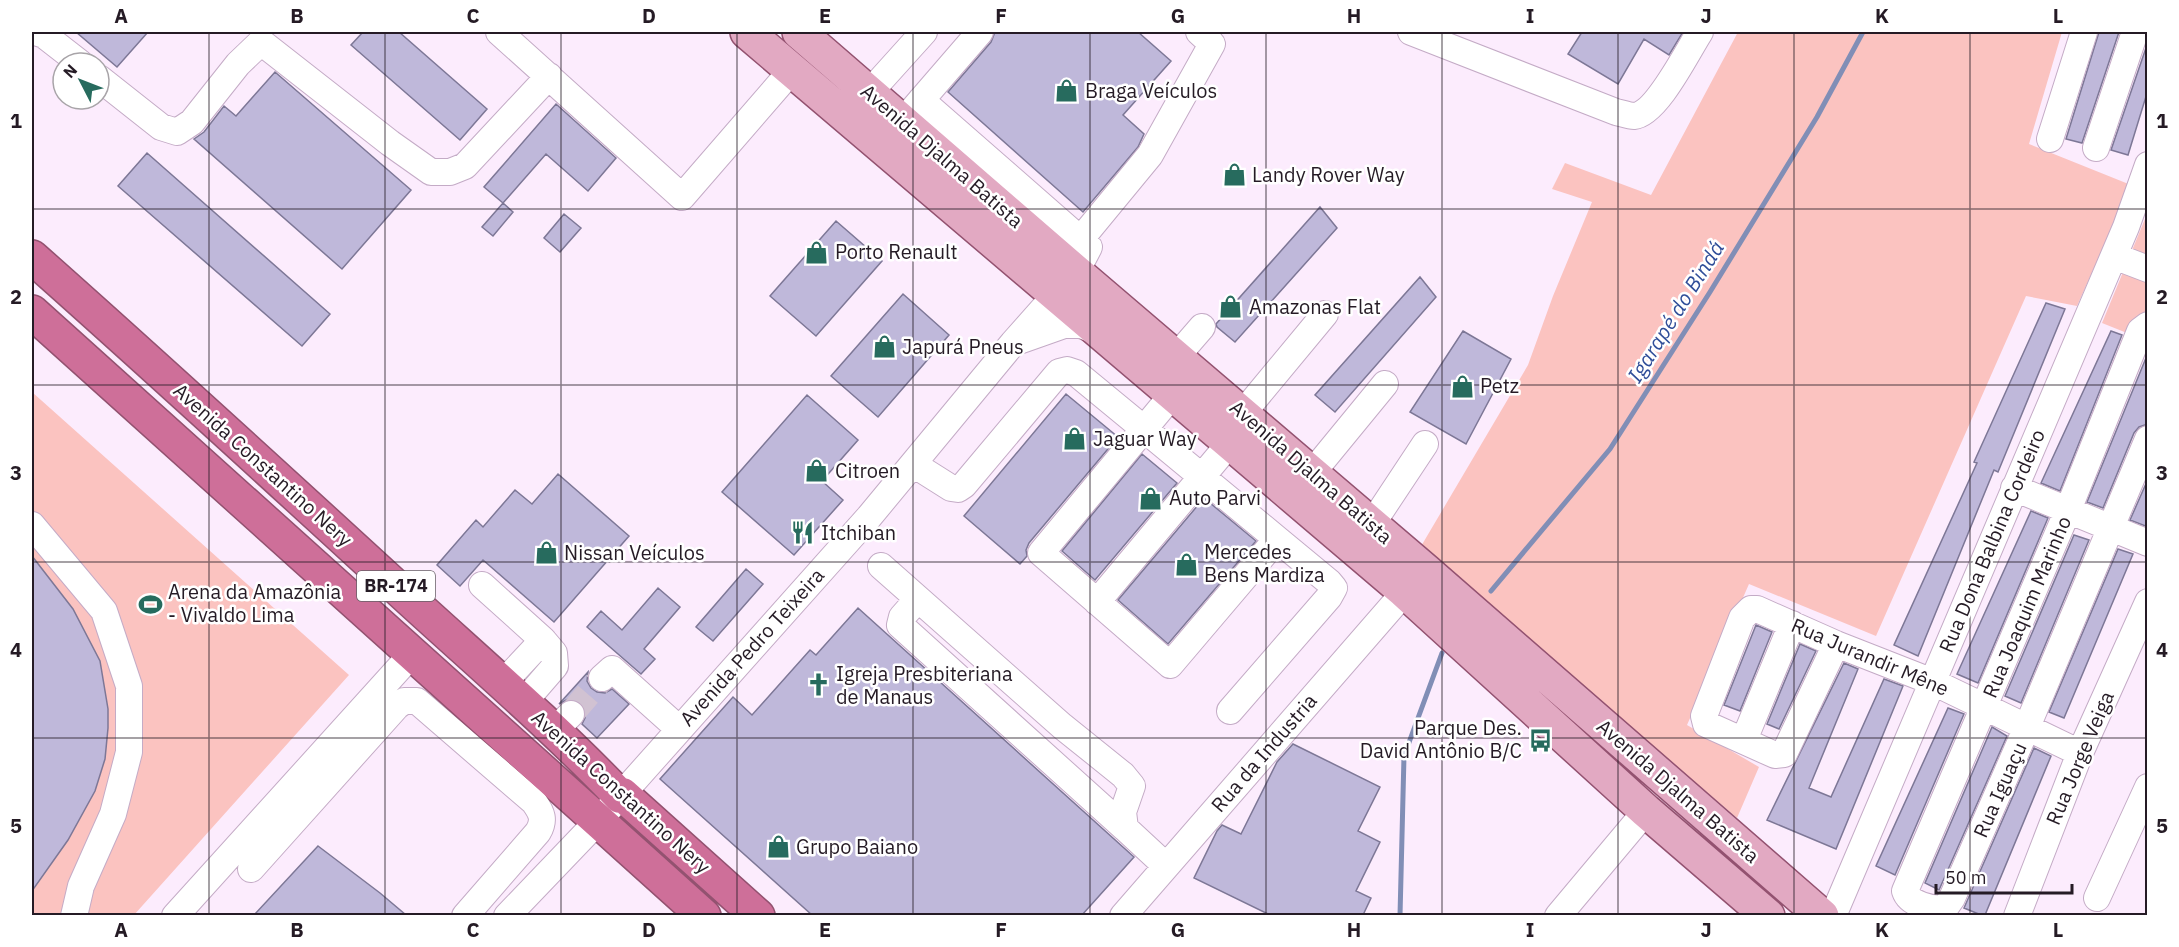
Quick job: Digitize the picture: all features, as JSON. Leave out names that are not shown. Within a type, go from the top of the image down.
[{"type":"highway","name":"Avenida Constantino Nery","points":[[32,257],[513,694],[562,722],[620,796],[623,795],[758,915]]},
{"type":"highway","name":"Avenida Constantino Nery","points":[[32,312],[704,915]]},
{"type":"main road","name":"Avenida Djalma Batista","points":[[747,32],[792,70],[1066,283],[1176,357],[1372,524],[1414,580],[1646,811],[1768,915]]},
{"type":"main road","name":"Avenida Djalma Batista","points":[[799,32],[869,93],[912,111],[1066,283],[1104,334],[1173,394],[1230,443],[1414,580],[1822,915]]},
{"type":"street","points":[[35,32],[44,35],[65,51]]},
{"type":"street","points":[[499,32],[682,198],[792,70]]},
{"type":"street","points":[[869,93],[924,32]]},
{"type":"street","points":[[980,32],[912,111],[1080,240],[1150,155],[1212,44],[1199,32]]},
{"type":"street","points":[[1412,32],[1616,112],[1634,116],[1645,111],[1659,98],[1700,32]]},
{"type":"street","points":[[2050,139],[2084,32]]},
{"type":"street","points":[[2096,148],[2134,32]]},
{"type":"street","points":[[111,87],[162,127],[177,132],[192,122],[238,64],[268,37],[390,143],[431,172],[450,172],[465,166],[549,76]]},
{"type":"street","name":"Rua Dona Balbina Cordeiro","points":[[1833,915],[2114,256],[2137,231],[2148,165]]},
{"type":"street","name":"Avenida Pedro Teixeira","points":[[507,915],[598,821],[869,517],[1013,343],[1066,283],[1089,247],[1080,240]]},
{"type":"street","points":[[2114,256],[2148,269]]},
{"type":"street","points":[[1243,413],[1325,314]]},
{"type":"street","points":[[1013,343],[1064,325],[1081,325],[1104,334]]},
{"type":"street","name":"Rua Joaquim Marinho","points":[[1905,891],[2068,510],[2137,337],[2140,331],[2148,325]]},
{"type":"street","points":[[1176,357],[1202,327]]},
{"type":"street","points":[[913,464],[951,488],[958,489],[964,485],[1059,372],[1067,370],[1076,373],[1334,588],[1329,597],[1230,711]]},
{"type":"street","points":[[1312,473],[1385,384]]},
{"type":"street","points":[[1173,394],[1041,553],[1170,665],[1277,539]]},
{"type":"street","points":[[2027,727],[2148,439]]},
{"type":"street","points":[[1097,602],[1230,443]]},
{"type":"street","points":[[1372,524],[1425,444]]},
{"type":"street","points":[[2014,488],[2148,543]]},
{"type":"street","points":[[32,525],[104,611],[129,686],[129,752],[113,814],[81,886],[74,915]]},
{"type":"street","points":[[881,566],[1062,726],[1123,775],[1131,786],[1123,812],[1125,828]]},
{"type":"street","name":"Rua da Industria","points":[[1123,915],[1414,580]]},
{"type":"street","points":[[482,585],[543,640],[554,653],[555,666],[513,694]]},
{"type":"street","points":[[918,599],[902,616],[900,625],[1166,866]]},
{"type":"street","name":"Rua Jorge Veiga","points":[[2026,912],[2080,753],[2148,602]]},
{"type":"street","name":"Rua Jurandir Mêne","points":[[1744,740],[1706,724],[1704,716],[1742,618],[1751,609],[1757,609],[1836,644],[1933,682],[2080,753]]},
{"type":"street","points":[[1792,624],[1744,740],[1775,755],[1780,756],[1788,750],[1836,644]]},
{"type":"street","points":[[175,915],[412,654]]},
{"type":"street","points":[[602,678],[612,669],[680,729]]},
{"type":"street","points":[[251,869],[397,706],[404,701],[417,701],[534,802],[543,818],[538,832],[465,915]]},
{"type":"street","points":[[423,726],[516,808]]},
{"type":"street","name":"Rua Iguaçu","points":[[1905,891],[1906,896],[1912,901],[1936,909],[1945,908],[1952,898],[2027,727]]},
{"type":"street","points":[[2097,898],[2148,787]]},
{"type":"street","points":[[1558,915],[1646,811]]},
{"type":"shaded area","points":[[1738,32],[2062,32],[2029,144],[2131,185],[2077,306],[2026,296],[1876,636],[1749,584],[1687,725],[1759,767],[1737,818],[1420,548],[1528,365],[1553,296],[1592,202],[1552,189],[1565,163],[1651,195]]},
{"type":"shaded area","points":[[2147,214],[2147,341],[2102,323]]},
{"type":"shaded area","name":"Arena da Amazônia - Vivaldo Lima","points":[[32,392],[349,675],[134,915],[32,915]]},
{"type":"building","points":[[76,32],[148,32],[117,67],[111,62],[111,51],[98,51]]},
{"type":"building","points":[[363,32],[399,32],[487,109],[460,140],[351,45]]},
{"type":"building","points":[[995,32],[1138,32],[1171,61],[1123,115],[1144,134],[1138,147],[1083,212],[948,92],[991,42]]},
{"type":"building","points":[[1582,32],[1683,32],[1669,55],[1644,39],[1618,84],[1568,54]]},
{"type":"building","points":[[2099,32],[2119,32],[2082,143],[2066,139]]},
{"type":"building","points":[[2148,42],[2148,90],[2128,155],[2111,150]]},
{"type":"building","points":[[275,72],[411,190],[342,269],[194,139],[204,132],[224,106],[236,116]]},
{"type":"building","points":[[556,104],[616,158],[588,191],[546,154],[503,203],[484,187]]},
{"type":"building","points":[[147,153],[330,314],[302,346],[118,186]]},
{"type":"building","points":[[503,203],[513,212],[493,236],[482,227]]},
{"type":"building","points":[[1320,207],[1337,228],[1235,342],[1216,324]]},
{"type":"building","points":[[564,214],[581,228],[560,252],[544,238]]},
{"type":"building","points":[[836,221],[882,261],[816,336],[770,296]]},
{"type":"building","points":[[1420,277],[1436,297],[1335,412],[1315,395]]},
{"type":"building","points":[[903,294],[949,335],[878,417],[831,376]]},
{"type":"building","points":[[2046,303],[2065,309],[1998,472],[1994,470],[1918,656],[1894,645],[1977,463],[1974,462]]},
{"type":"building","name":"Petz","points":[[1463,331],[1511,359],[1466,444],[1410,412]]},
{"type":"building","points":[[2111,331],[2122,335],[2060,491],[2041,483]]},
{"type":"building","points":[[2148,353],[2148,424],[2139,427],[2134,433],[2103,508],[2087,502]]},
{"type":"building","points":[[1066,394],[1118,437],[1029,543],[1026,550],[1027,556],[1020,564],[964,516]]},
{"type":"building","points":[[807,395],[858,440],[822,481],[843,500],[794,555],[722,492]]},
{"type":"building","points":[[1142,454],[1177,483],[1095,580],[1062,551]]},
{"type":"building","points":[[558,474],[629,536],[554,622],[483,560],[460,586],[437,565],[476,520],[483,527],[515,490],[532,504]]},
{"type":"building","points":[[2148,479],[2148,527],[2130,520]]},
{"type":"building","points":[[1204,498],[1256,541],[1168,644],[1118,600]]},
{"type":"building","points":[[2031,511],[2048,518],[1978,683],[1957,674]]},
{"type":"building","points":[[2074,535],[2089,540],[2021,703],[2005,696]]},
{"type":"building","points":[[2118,549],[2133,554],[2064,718],[2049,712]]},
{"type":"building","points":[[32,556],[73,609],[100,661],[108,709],[108,728],[105,759],[95,791],[68,840],[32,891]]},
{"type":"building","points":[[746,569],[763,584],[713,641],[696,627]]},
{"type":"building","points":[[658,588],[680,607],[644,649],[655,659],[641,674],[587,627],[601,611],[622,630]]},
{"type":"building","points":[[858,608],[1134,857],[1082,915],[812,915],[660,779],[733,697],[752,715],[810,650],[816,655]]},
{"type":"building","points":[[1756,625],[1772,632],[1740,711],[1724,705]]},
{"type":"building","points":[[1800,644],[1816,651],[1779,729],[1767,724]]},
{"type":"building","points":[[1844,663],[1858,669],[1809,788],[1831,797],[1884,679],[1903,686],[1836,849],[1767,820]]},
{"type":"building","points":[[588,672],[587,681],[591,688],[605,693],[612,689],[629,704],[597,738],[582,724],[586,711],[581,703],[568,699],[559,704]]},
{"type":"building","points":[[1948,708],[1964,714],[1895,875],[1876,866]]},
{"type":"building","points":[[1992,727],[2007,736],[1939,890],[1925,883]]},
{"type":"building","points":[[1293,744],[1380,787],[1358,831],[1380,842],[1356,891],[1371,898],[1363,915],[1270,915],[1194,878],[1222,825],[1241,834],[1277,762]]},
{"type":"building","points":[[2034,748],[2051,756],[1985,915],[1981,915],[1964,908]]},
{"type":"building","points":[[318,846],[380,893],[406,915],[254,915]]},
{"type":"waterway","name":"Igarapé do Bindá","points":[[1491,591],[1610,449],[1817,117],[1863,32]]},
{"type":"waterway","name":"Igarapé do Bindá","points":[[1400,916],[1404,756],[1442,653]]},
{"type":"tunnel","points":[[571,714],[602,678]]},
{"type":"place","name":"Braga Veículos","points":[[1067,91]]},
{"type":"place","name":"Landy Rover Way","points":[[1234,175]]},
{"type":"place","name":"Porto Renault","points":[[817,252]]},
{"type":"place","name":"Amazonas Flat","points":[[1231,307]]},
{"type":"place","name":"Japurá Pneus","points":[[884,347]]},
{"type":"place","name":"Petz","points":[[1462,386]]},
{"type":"place","name":"Jaguar Way","points":[[1075,439]]},
{"type":"place","name":"Citroen","points":[[817,471]]},
{"type":"place","name":"Auto Parvi","points":[[1151,498]]},
{"type":"place","name":"Itchiban","points":[[803,533]]},
{"type":"place","name":"Nissan Veículos","points":[[546,553]]},
{"type":"place","name":"Mercedes Bens Mardiza","points":[[1186,564]]},
{"type":"place","name":"Arena da Amazônia - Vivaldo Lima","points":[[150,604]]},
{"type":"place","name":"Igreja Presbiteriana de Manaus","points":[[818,685]]},
{"type":"place","name":"Parque Des. David Antônio B/C","points":[[1540,740]]},
{"type":"place","name":"Grupo Baiano","points":[[778,847]]}]
